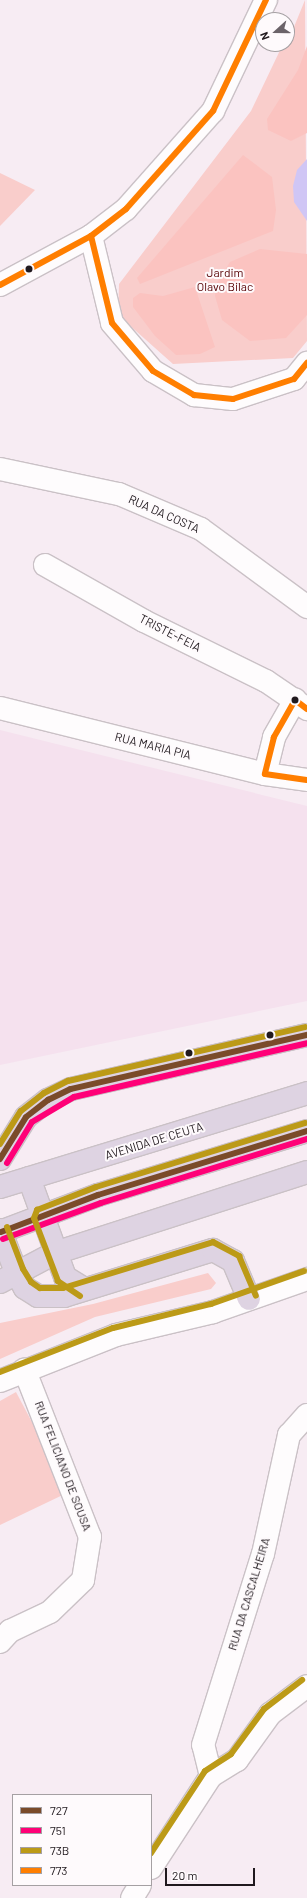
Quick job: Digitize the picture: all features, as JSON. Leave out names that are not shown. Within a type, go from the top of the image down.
[{"type":"highway","points":[[0,1158],[26,1117],[48,1100],[71,1089],[307,1035]]},
{"type":"highway","name":"AVENIDA DE CEUTA","points":[[0,1187],[307,1093]]},
{"type":"highway","points":[[249,1299],[233,1260],[213,1250],[64,1296],[38,1296],[8,1277],[0,1231],[98,1195],[307,1131]]},
{"type":"highway","points":[[8,1277],[55,1254],[307,1172]]},
{"type":"highway","points":[[29,1178],[55,1254],[65,1277],[84,1289]]},
{"type":"street","points":[[0,285],[91,236],[126,209],[213,111],[266,0]]},
{"type":"street","points":[[91,236],[112,322],[153,371],[194,394],[233,399],[294,379],[307,363]]},
{"type":"street","name":"RUA DA COSTA","points":[[0,469],[119,494],[201,529],[307,607]]},
{"type":"street","name":"TRISTE-FEIA","points":[[45,565],[144,621],[266,681],[301,704],[274,737],[265,774]]},
{"type":"street","name":"RUA MARIA PIA","points":[[0,708],[265,774],[307,780]]},
{"type":"street","points":[[0,1381],[24,1369],[116,1335],[213,1312],[307,1279]]},
{"type":"street","name":"RUA FELICIANO DE SOUSA","points":[[0,1642],[10,1631],[50,1612],[82,1580],[90,1537],[24,1369]]},
{"type":"street","name":"RUA DA CASCALHEIRA","points":[[211,1776],[203,1745],[263,1554],[289,1435],[307,1415]]},
{"type":"street","points":[[152,1866],[211,1776],[237,1760],[270,1714],[307,1686]]},
{"type":"street","points":[[132,1898],[139,1886]]},
{"type":"shaded area","points":[[307,159],[307,221],[294,202],[293,186],[297,170]]},
{"type":"shaded area","points":[[0,730],[307,806],[307,1001],[0,1065]]},
{"type":"green space","name":"Jardim Olavo Bilac","points":[[305,0],[307,341],[293,358],[173,364],[118,315],[119,284],[251,111],[279,52],[295,52],[295,24]]},
{"type":"green space","points":[[307,46],[307,133],[291,141],[268,130],[267,119],[298,70]]},
{"type":"green space","points":[[243,155],[272,177],[276,210],[273,231],[140,284],[137,278]]},
{"type":"green space","points":[[0,173],[35,190],[0,226]]},
{"type":"green space","points":[[260,249],[307,254],[307,315],[286,338],[250,341],[222,320],[215,296],[216,284],[230,262]]},
{"type":"green space","points":[[195,287],[215,347],[200,354],[176,355],[155,336],[133,307],[133,298],[140,293],[163,296]]},
{"type":"green space","points":[[208,1273],[216,1283],[211,1289],[95,1317],[0,1359],[0,1323],[93,1304]]},
{"type":"green space","points":[[16,1392],[69,1492],[0,1525],[0,1401]]},
{"type":"transit line","name":"773","points":[[0,285],[91,236],[126,209],[213,111],[266,0]]},
{"type":"transit line","name":"773","points":[[91,236],[112,323],[153,371],[194,395],[233,399],[294,379],[307,363]]},
{"type":"transit line","name":"773","points":[[307,709],[295,700],[274,737],[265,774],[307,780]]},
{"type":"transit line","name":"73B","points":[[0,1144],[21,1111],[44,1093],[68,1081],[305,1027]]},
{"type":"transit line","name":"727","points":[[0,1159],[26,1117],[48,1100],[71,1089],[307,1035]]},
{"type":"transit line","name":"751","points":[[7,1163],[32,1122],[74,1097],[307,1043]]},
{"type":"transit line","name":"73B","points":[[80,1296],[58,1281],[34,1218],[37,1210],[96,1187],[305,1123]]},
{"type":"transit line","name":"727","points":[[1,1232],[98,1195],[307,1131]]},
{"type":"transit line","name":"751","points":[[3,1239],[101,1203],[307,1139]]},
{"type":"transit line","name":"73B","points":[[7,1227],[23,1269],[31,1282],[40,1288],[63,1288],[213,1242],[239,1256],[256,1296]]},
{"type":"transit line","name":"73B","points":[[0,1372],[113,1328],[211,1304],[304,1271]]},
{"type":"transit line","name":"73B","points":[[152,1851],[205,1771],[231,1754],[264,1709],[302,1680]]}]
